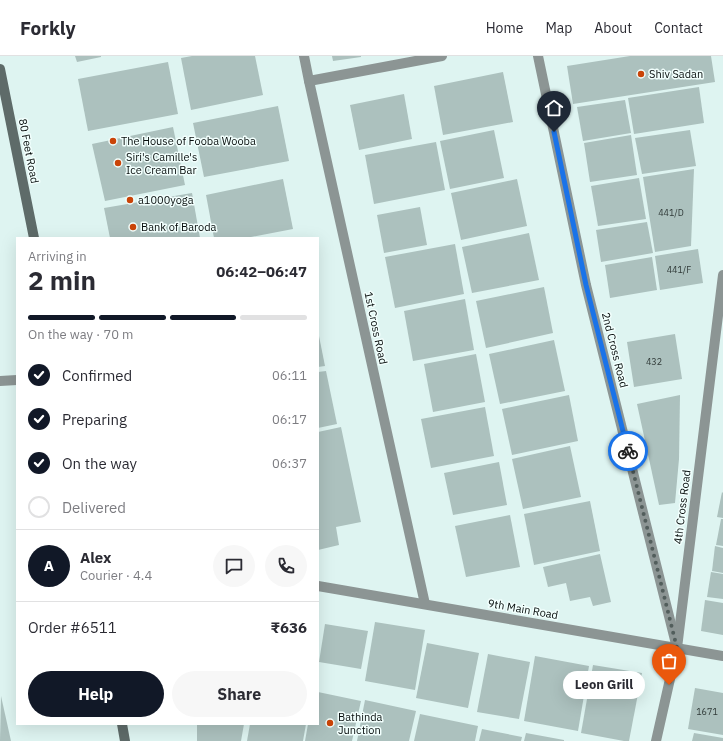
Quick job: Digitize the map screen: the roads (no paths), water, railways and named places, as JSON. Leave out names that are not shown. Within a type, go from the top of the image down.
[{"type":"main road","name":"80 Feet Road","points":[[0,69],[34,237]]},
{"type":"main road","points":[[122,725],[125,741]]},
{"type":"street","name":"1st Cross Road","points":[[304,56],[425,604]]},
{"type":"street","points":[[309,81],[442,56]]},
{"type":"street","name":"2nd Cross Road","points":[[538,56],[586,285],[677,648]]},
{"type":"street","name":"4th Cross Road","points":[[656,741],[677,648],[722,295],[723,275]]},
{"type":"street","points":[[0,381],[16,380]]},
{"type":"street","name":"9th Main Road","points":[[319,586],[723,656]]},
{"type":"place","name":"Shiv Sadan","points":[[641,74]]},
{"type":"place","name":"The House of Fooba Wooba","points":[[113,141]]},
{"type":"place","name":"Siri's Camille's Ice Cream Bar","points":[[118,163]]},
{"type":"place","name":"a1000yoga","points":[[130,200]]},
{"type":"place","name":"Bank of Baroda","points":[[133,227]]},
{"type":"place","name":"Leon Grill","points":[[669,685]]},
{"type":"place","name":"Bathinda Junction","points":[[330,723]]}]
